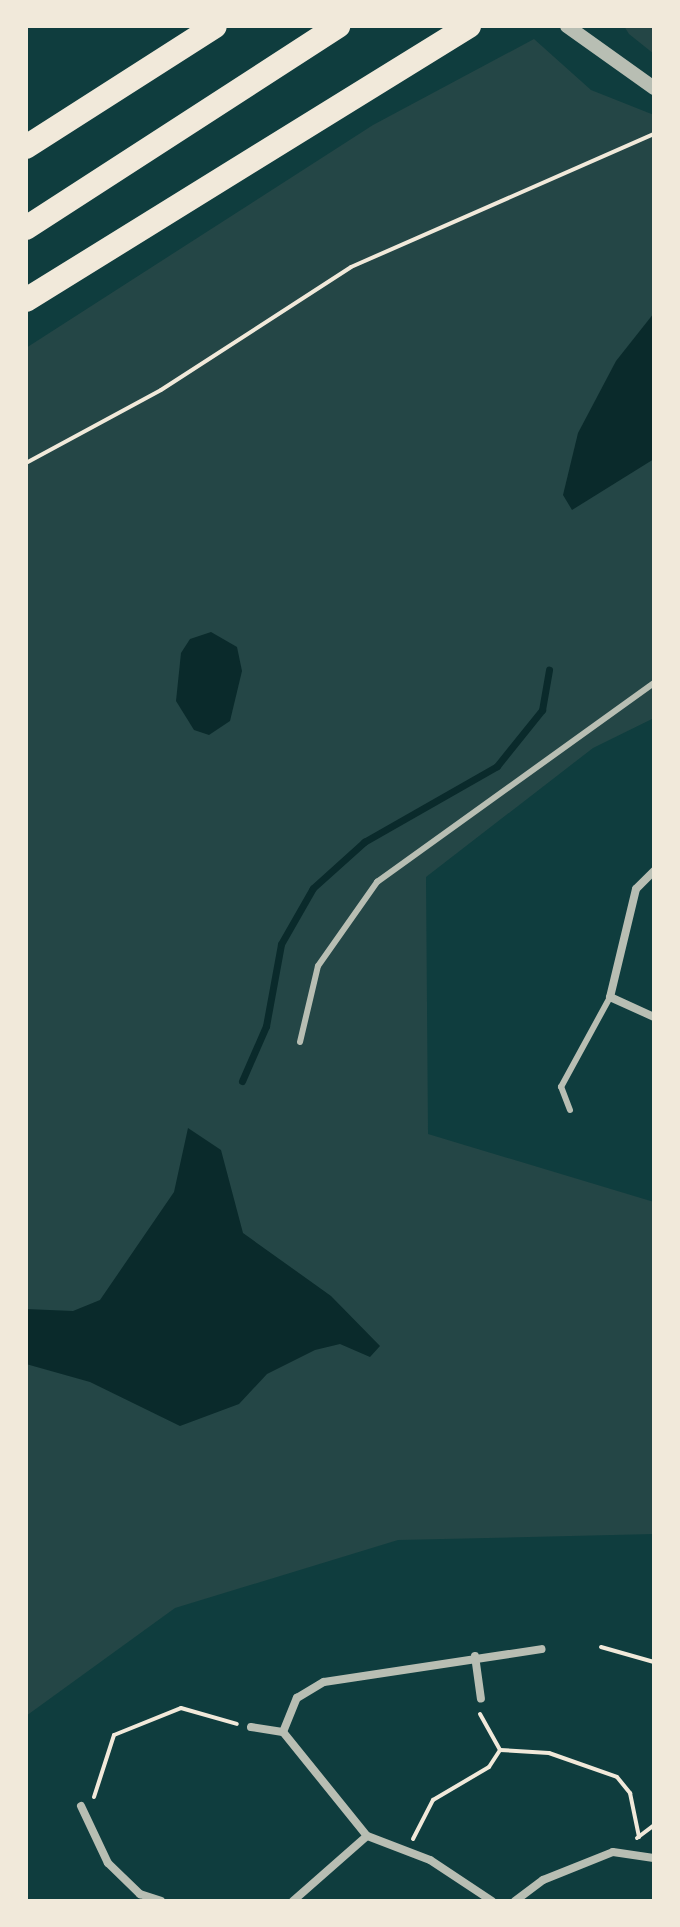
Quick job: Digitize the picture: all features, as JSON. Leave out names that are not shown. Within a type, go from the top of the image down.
[{"type":"highway","points":[[26,147],[215,26]]},
{"type":"highway","points":[[26,228],[338,26]]},
{"type":"highway","points":[[26,300],[469,26]]},
{"type":"street","points":[[567,26],[588,45],[654,88]]},
{"type":"street","points":[[654,871],[636,889],[610,997],[654,1017]]},
{"type":"street","points":[[283,1732],[297,1698],[324,1682],[475,1656],[542,1649]]},
{"type":"street","points":[[475,1656],[481,1699]]},
{"type":"street","points":[[251,1727],[283,1732],[367,1836],[408,1851],[492,1901]]},
{"type":"street","points":[[81,1806],[108,1863],[140,1894],[161,1901]]},
{"type":"street","points":[[293,1901],[367,1836]]},
{"type":"street","points":[[515,1901],[555,1874],[613,1852],[654,1858]]},
{"type":"lane","points":[[300,1042],[318,966],[377,882],[654,683]]},
{"type":"lane","points":[[570,1110],[561,1087],[610,997]]},
{"type":"path","points":[[26,463],[161,390],[351,267],[654,134]]},
{"type":"path","points":[[601,1647],[654,1662]]},
{"type":"path","points":[[481,1699],[480,1718],[500,1750]]},
{"type":"path","points":[[88,1817],[114,1735],[181,1708],[251,1727]]},
{"type":"path","points":[[500,1750],[583,1761],[617,1777],[630,1793],[639,1837]]},
{"type":"path","points":[[408,1851],[427,1806],[489,1767],[500,1750]]},
{"type":"shaded area","points":[[624,26],[654,26],[654,54],[629,34]]},
{"type":"shaded area","points":[[534,39],[591,90],[654,115],[654,718],[593,748],[426,877],[428,1134],[654,1202],[654,1534],[398,1540],[175,1608],[26,1716],[26,348],[373,125]]},
{"type":"shaded area","points":[[654,313],[654,459],[572,510],[563,495],[578,433],[616,361]]},
{"type":"shaded area","points":[[211,632],[237,647],[242,671],[230,721],[209,735],[194,730],[176,701],[181,653],[190,639]]},
{"type":"shaded area","points":[[188,1128],[221,1150],[243,1233],[331,1296],[380,1346],[370,1357],[340,1344],[315,1350],[267,1374],[239,1404],[180,1426],[90,1382],[26,1364],[26,1309],[73,1311],[100,1300],[174,1192]]},
{"type":"waterway","points":[[242,1081],[266,1026],[281,944],[313,888],[364,842],[497,766],[542,710],[549,670]]}]
